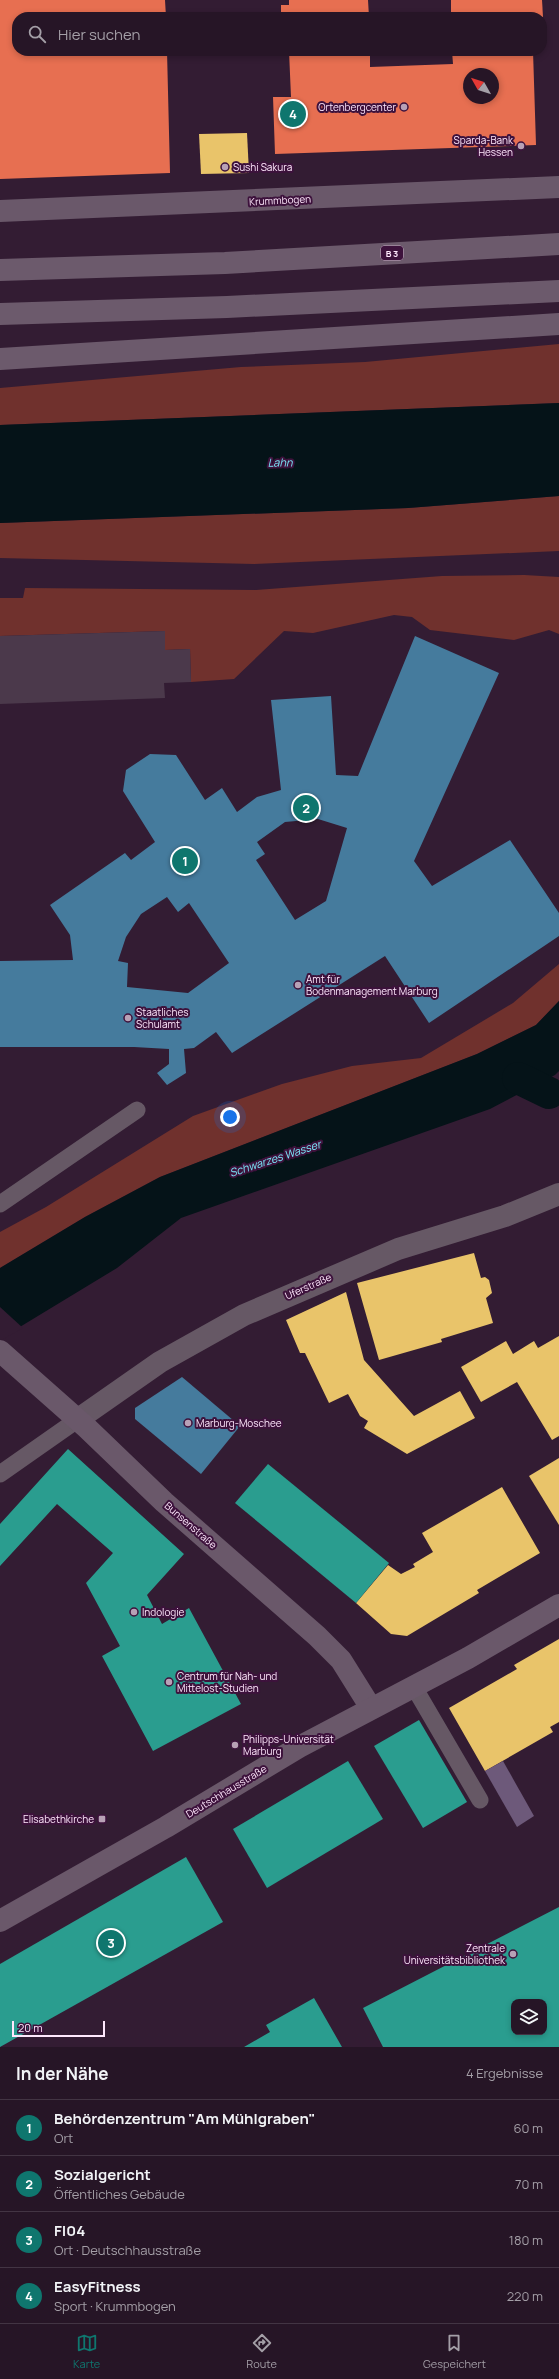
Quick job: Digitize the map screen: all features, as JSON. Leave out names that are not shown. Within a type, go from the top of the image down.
[{"type":"highway","name":"B 3","points":[[0,270],[225,263],[559,244]]},
{"type":"highway","points":[[0,314],[228,307],[559,291]]},
{"type":"highway","points":[[0,359],[559,324]]},
{"type":"main road","name":"Krummbogen","points":[[0,210],[559,187]]},
{"type":"main road","name":"Bunsenstraße","points":[[0,1350],[164,1502],[317,1636],[341,1660],[371,1708]]},
{"type":"main road","name":"Deutschhausstraße","points":[[0,1921],[172,1823],[299,1747],[468,1658],[559,1605]]},
{"type":"street","name":"Uferstraße","points":[[77,1420],[160,1362],[244,1315],[398,1249],[505,1216],[559,1194]]},
{"type":"lane","points":[[0,1204],[136,1110]]},
{"type":"lane","points":[[0,1474],[77,1420]]},
{"type":"lane","points":[[414,1687],[480,1800]]},
{"type":"shaded area","points":[[559,344],[559,403],[0,425],[0,388],[241,367],[365,362]]},
{"type":"shaded area","points":[[559,496],[559,551],[254,564],[0,558],[0,523],[408,508]]},
{"type":"shaded area","points":[[524,575],[559,577],[559,634],[549,630],[514,640],[430,630],[412,617],[394,615],[313,633],[284,631],[234,679],[191,682],[190,649],[165,650],[165,631],[0,636],[0,598],[23,598],[25,588],[256,590],[442,576]]},
{"type":"shaded area","points":[[559,964],[559,1001],[536,1025],[477,1054],[160,1177],[85,1217],[0,1268],[0,1232],[46,1207],[193,1116],[282,1084],[352,1066],[421,1058],[513,1003]]},
{"type":"water","name":"Lahn","points":[[559,403],[559,496],[408,508],[0,523],[0,425]]},
{"type":"water","name":"Schwarzes Wasser","points":[[559,1001],[559,1071],[555,1075],[490,1109],[181,1218],[117,1268],[0,1339],[0,1268],[85,1217],[160,1177],[477,1054],[536,1025]]},
{"type":"pier","points":[[0,1307],[23,1328],[0,1341]]},
{"type":"building: Wohnen","points":[[247,133],[249,173],[201,174],[199,134]]},
{"type":"building: Wohnen","points":[[474,1253],[481,1278],[485,1277],[489,1280],[492,1293],[486,1298],[493,1323],[441,1339],[442,1342],[379,1360],[357,1283]]},
{"type":"building: Wohnen","points":[[346,1292],[364,1360],[414,1416],[460,1391],[475,1418],[407,1454],[364,1428],[368,1421],[360,1416],[348,1394],[329,1403],[305,1353],[300,1353],[286,1320]]},
{"type":"building: Wohnen","points":[[559,1336],[559,1436],[552,1440],[517,1382],[481,1402],[461,1367],[506,1341],[513,1354],[534,1341],[538,1348]]},
{"type":"building: Wohnen","points":[[559,1458],[559,1525],[529,1476]]},
{"type":"building: Wohnen","points":[[502,1487],[540,1553],[477,1590],[479,1593],[407,1636],[391,1634],[356,1603],[388,1565],[401,1574],[415,1567],[413,1564],[433,1552],[422,1533]]},
{"type":"building: Wohnen","points":[[559,1639],[559,1722],[550,1727],[553,1732],[485,1771],[449,1708],[517,1669],[514,1665]]},
{"type":"building: Handel","points":[[0,0],[165,0],[166,12],[12,12],[12,56],[167,56],[170,173],[0,179]]},
{"type":"building: Handel","points":[[289,0],[368,0],[369,12],[281,12],[281,5],[289,5]]},
{"type":"building: Handel","points":[[451,0],[542,0],[543,12],[451,12]]},
{"type":"building: Handel","name":"Ortenbergcenter","points":[[289,56],[370,56],[370,67],[453,64],[452,56],[533,56],[536,145],[275,154],[273,97],[291,97]]},
{"type":"building: Büros","points":[[503,1761],[534,1816],[517,1827],[485,1771]]},
{"type":"building: Schulen","points":[[68,1449],[184,1554],[147,1595],[162,1624],[189,1608],[241,1704],[153,1751],[102,1656],[120,1646],[86,1583],[113,1553],[57,1504],[0,1566],[0,1524]]},
{"type":"building: Schulen","points":[[268,1464],[389,1563],[356,1603],[235,1503]]},
{"type":"building: Schulen","points":[[419,1720],[467,1802],[423,1828],[374,1746]]},
{"type":"building: Schulen","points":[[348,1761],[383,1819],[267,1888],[233,1829]]},
{"type":"building: Schulen","points":[[186,1857],[223,1922],[0,2047],[0,1964]]},
{"type":"building: Schulen","name":"Zentrale Universitätsbibliothek","points":[[559,1907],[559,2047],[383,2047],[363,2008]]},
{"type":"building: Schulen","points":[[314,1998],[342,2047],[244,2047],[270,2032],[266,2025]]},
{"type":"building: Öffentlich","points":[[415,636],[499,673],[414,861],[432,886],[510,840],[559,913],[559,936],[429,1023],[385,956],[232,1053],[216,1032],[194,1048],[184,1049],[186,1073],[167,1085],[157,1073],[169,1064],[169,1049],[134,1047],[0,1047],[0,961],[73,960],[70,935],[50,905],[125,853],[131,860],[155,842],[123,791],[126,770],[150,754],[176,755],[205,800],[222,788],[237,812],[257,797],[281,790],[271,700],[331,696],[336,775],[358,776]],"holes":[[[318,819],[347,828],[326,901],[295,920],[256,860],[265,854],[257,842],[285,822]],[[167,897],[178,912],[189,903],[229,963],[188,993],[127,987],[128,963],[118,961],[126,937],[141,914]]]},
{"type":"building: Öffentlich","name":"Marburg-Moschee","points":[[182,1377],[240,1426],[201,1474],[135,1419],[135,1408]]},
{"type":"building: Sonstige","points":[[165,631],[165,650],[190,649],[191,682],[164,683],[165,698],[0,704],[0,636]]},
{"type":"waterway","points":[[518,1078],[549,1093]]},
{"type":"place","name":"Ortenbergcenter","points":[[404,107]]},
{"type":"place","name":"EasyFitness","points":[[293,114]]},
{"type":"place","name":"Sparda-Bank Hessen","points":[[521,146]]},
{"type":"place","name":"Sushi Sakura","points":[[225,167]]},
{"type":"place","name":"Sozialgericht","points":[[306,808]]},
{"type":"place","name":"Behördenzentrum \"Am Mühlgraben\"","points":[[185,861]]},
{"type":"place","name":"Amt für Bodenmanagement Marburg","points":[[298,985]]},
{"type":"place","name":"Staatliches Schulamt","points":[[128,1018]]},
{"type":"place","name":"Marburg-Moschee","points":[[188,1423]]},
{"type":"place","name":"Indologie","points":[[134,1612]]},
{"type":"place","name":"Centrum für Nah- und Mittelost-Studien","points":[[169,1682]]},
{"type":"place","name":"Philipps-Universität Marburg","points":[[235,1745]]},
{"type":"place","name":"Elisabethkirche","points":[[102,1819]]},
{"type":"place","name":"F|04","points":[[111,1943]]},
{"type":"place","name":"Zentrale Universitätsbibliothek","points":[[513,1954]]}]
